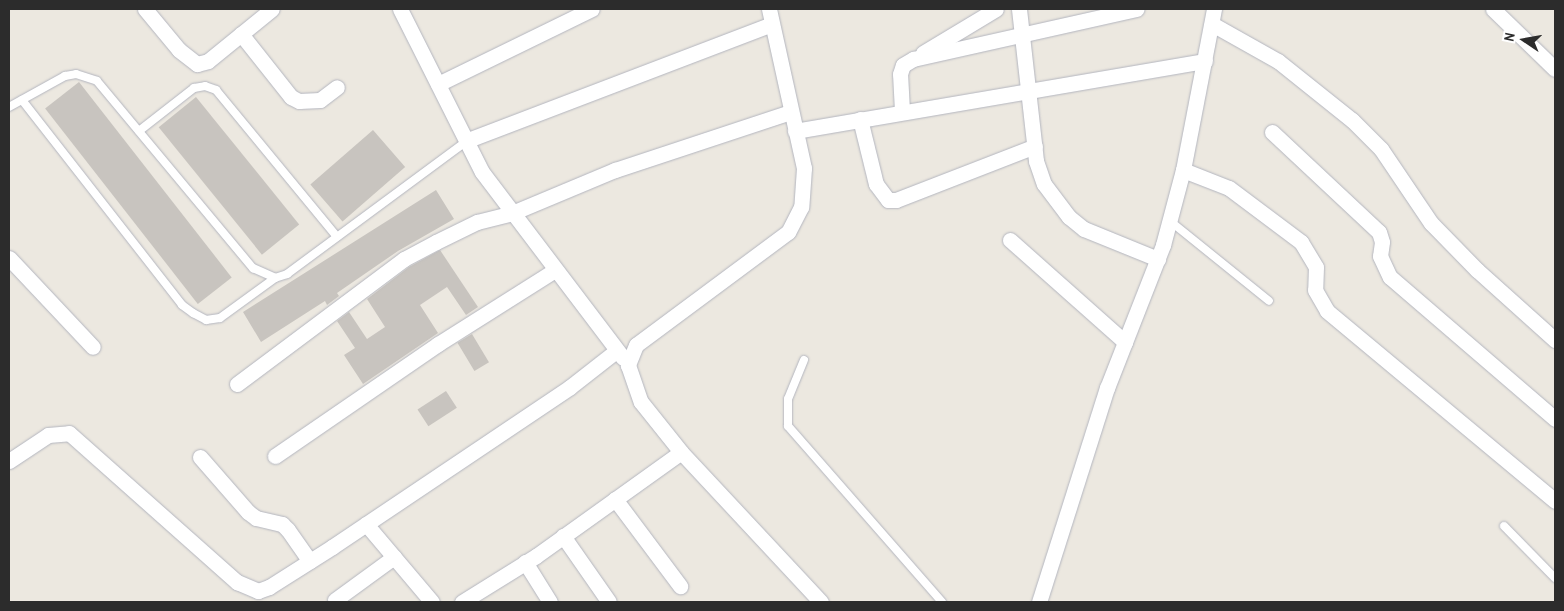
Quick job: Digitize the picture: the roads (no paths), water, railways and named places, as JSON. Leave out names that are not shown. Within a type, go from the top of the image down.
[{"type":"street","points":[[145,9],[179,50],[197,64],[208,61],[272,9]]},
{"type":"street","points":[[400,9],[468,140],[482,172],[628,365],[640,402],[681,452],[821,602]]},
{"type":"street","points":[[438,84],[592,9]]},
{"type":"street","points":[[628,365],[636,345],[788,232],[801,207],[804,168],[790,112],[769,9]]},
{"type":"street","points":[[902,111],[900,74],[903,65],[996,9]]},
{"type":"street","points":[[1019,9],[1030,90],[1035,146],[1044,184],[1070,216],[1084,228],[1158,259]]},
{"type":"street","points":[[913,59],[1136,9]]},
{"type":"street","points":[[1493,9],[1555,69]]},
{"type":"street","points":[[1039,602],[1061,527],[1125,342],[1158,259],[1170,221],[1183,170],[1213,16],[1278,61],[1352,120],[1381,149],[1432,223],[1477,270],[1555,340]]},
{"type":"street","points":[[468,140],[771,24]]},
{"type":"street","points":[[242,34],[291,97],[299,101],[320,100],[337,87]]},
{"type":"street","points":[[795,131],[902,111],[1205,61]]},
{"type":"street","points":[[237,384],[404,260],[476,222],[512,213],[680,146],[790,112]]},
{"type":"street","points":[[860,119],[876,184],[888,200],[896,200],[1035,146]]},
{"type":"street","points":[[1272,132],[1379,232],[1382,242],[1380,256],[1390,277],[1555,419]]},
{"type":"street","points":[[1183,170],[1229,188],[1301,242],[1316,267],[1315,290],[1327,310],[1555,500]]},
{"type":"street","points":[[1010,240],[1125,342]]},
{"type":"street","points":[[9,258],[93,347]]},
{"type":"street","points":[[275,456],[438,344],[555,270]]},
{"type":"street","points":[[9,461],[48,434],[69,433],[248,588],[258,591],[270,587],[310,561],[563,392],[616,351]]},
{"type":"street","points":[[462,602],[563,536],[681,452]]},
{"type":"street","points":[[200,458],[248,512],[256,518],[282,524],[310,561]]},
{"type":"street","points":[[614,499],[680,586]]},
{"type":"street","points":[[366,524],[432,602]]},
{"type":"street","points":[[563,536],[609,602]]},
{"type":"street","points":[[335,600],[394,557]]},
{"type":"street","points":[[525,562],[550,602]]},
{"type":"lane","points":[[9,107],[64,76],[88,76],[98,81],[254,268],[274,278]]},
{"type":"lane","points":[[139,131],[194,88],[204,86],[216,90],[337,237]]},
{"type":"lane","points":[[22,100],[182,305],[206,320],[220,318],[274,278],[287,274],[468,140]]},
{"type":"lane","points":[[1170,221],[1269,301]]},
{"type":"lane","points":[[804,360],[788,398],[788,426],[942,602]]},
{"type":"lane","points":[[1504,526],[1555,578]]}]
